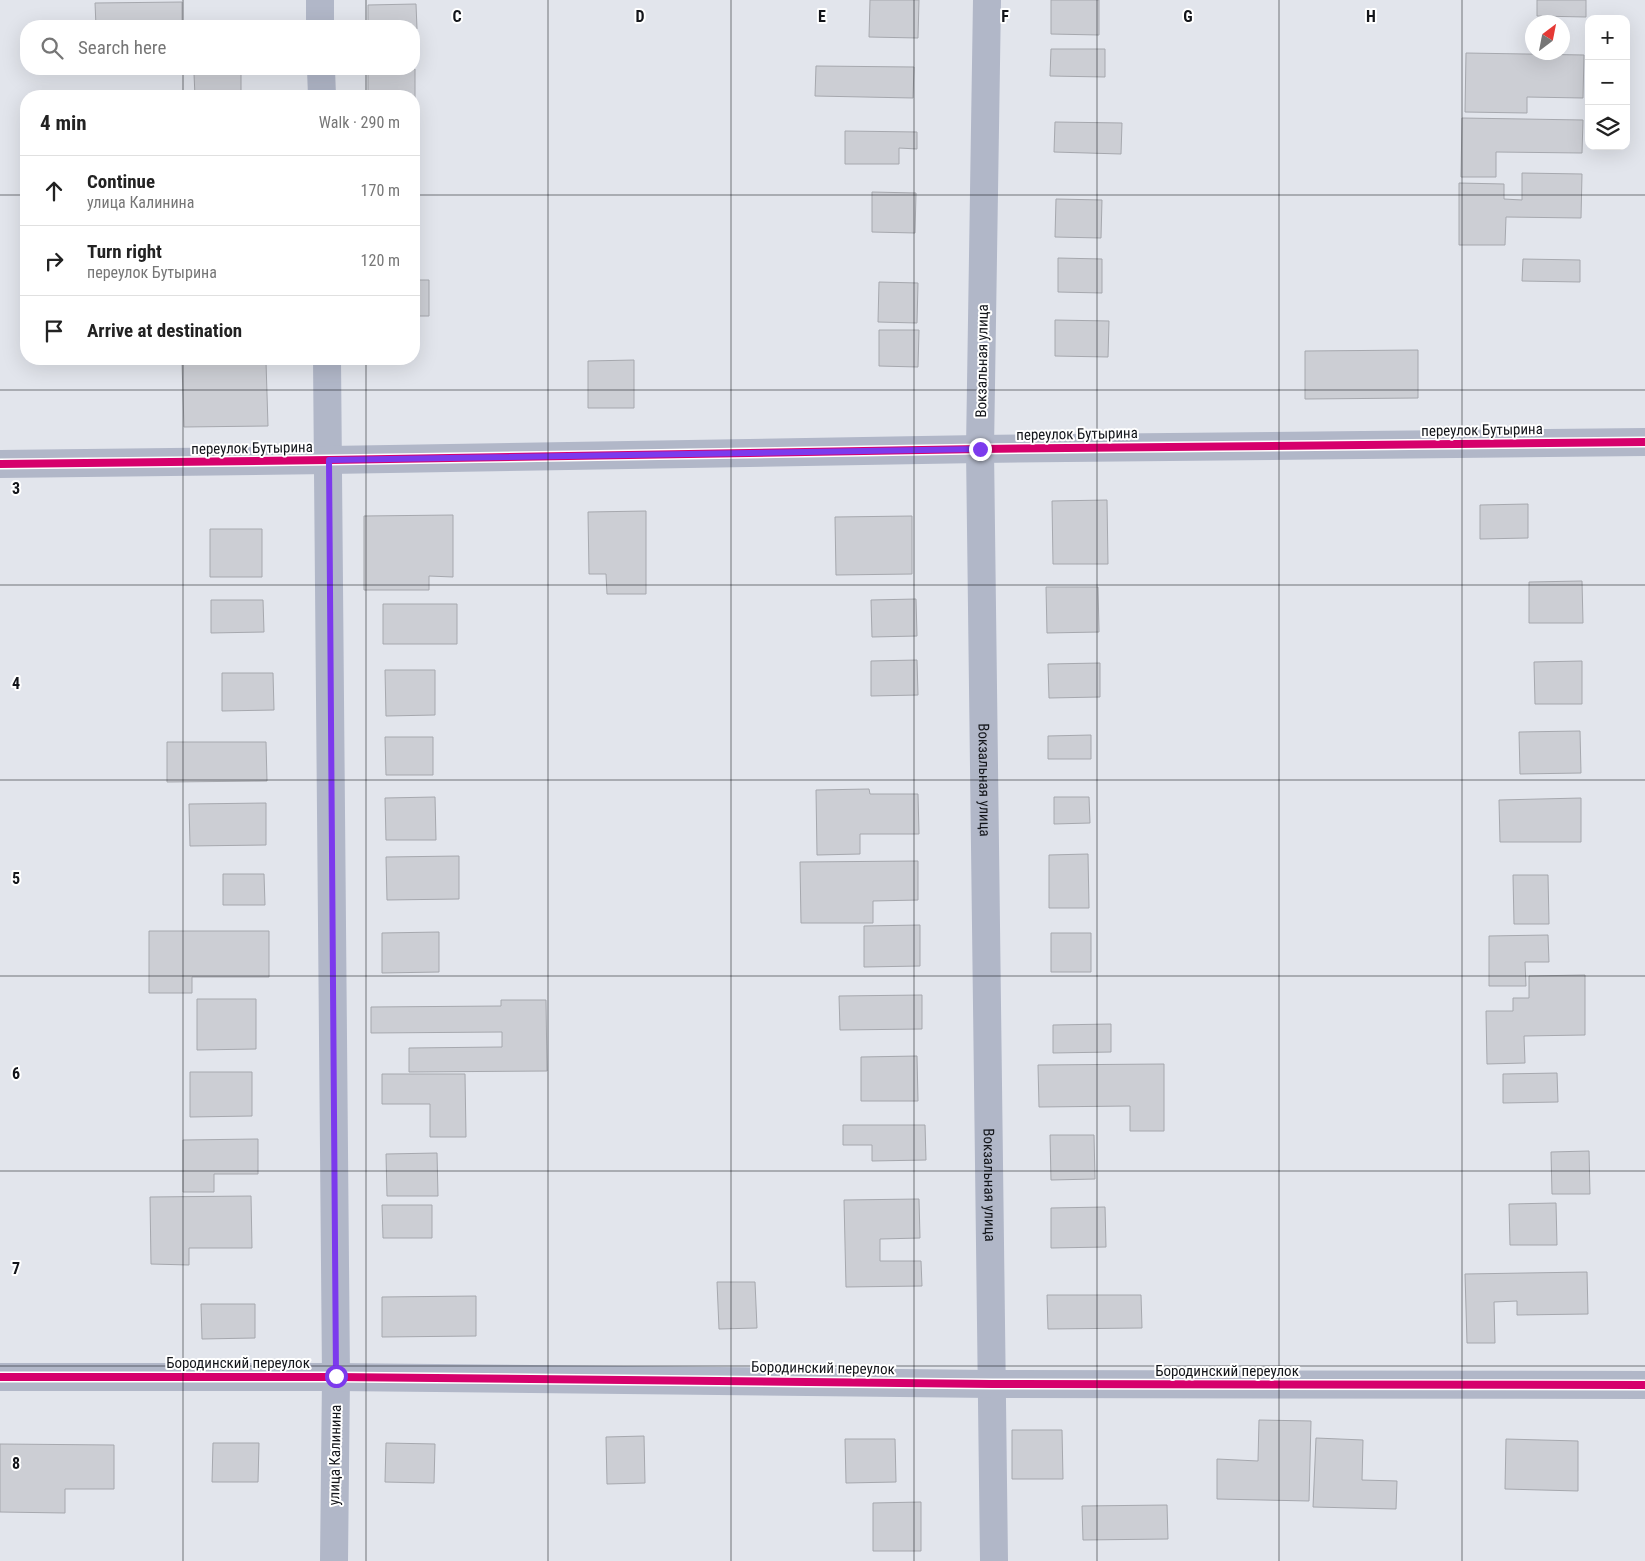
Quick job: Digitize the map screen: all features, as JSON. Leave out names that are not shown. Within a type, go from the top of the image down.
[{"type":"street","points":[[320,0],[320,20]]},
{"type":"street","name":"Вокзальная улица","points":[[987,0],[980,449],[994,1561]]},
{"type":"street","points":[[321,75],[322,90]]},
{"type":"street","name":"улица Калинина","points":[[327,365],[336,1376],[334,1561]]},
{"type":"street","name":"переулок Бутырина","points":[[0,464],[980,449],[1645,442]]},
{"type":"street","name":"Бородинский переулок","points":[[0,1377],[336,1376],[992,1384],[1645,1385]]},
{"type":"building","points":[[870,0],[919,0],[918,38],[869,37]]},
{"type":"building","points":[[1051,0],[1099,0],[1099,35],[1051,34]]},
{"type":"building","points":[[1537,0],[1586,0],[1585,17],[1537,15]]},
{"type":"building","points":[[182,2],[182,20],[96,20],[95,3]]},
{"type":"building","points":[[416,4],[417,20],[368,20],[368,5]]},
{"type":"building","points":[[1051,49],[1105,49],[1105,77],[1050,76]]},
{"type":"building","points":[[1466,53],[1525,54],[1525,60],[1570,60],[1570,55],[1584,55],[1583,98],[1527,97],[1527,113],[1465,112]]},
{"type":"building","points":[[816,66],[914,67],[913,98],[815,96]]},
{"type":"building","points":[[194,75],[241,75],[241,90],[195,90]]},
{"type":"building","points":[[368,75],[415,75],[415,90],[368,90]]},
{"type":"building","points":[[1462,118],[1583,120],[1582,153],[1496,152],[1496,177],[1461,177]]},
{"type":"building","points":[[1055,122],[1122,123],[1121,154],[1054,152]]},
{"type":"building","points":[[845,131],[917,132],[917,149],[899,148],[899,164],[845,164]]},
{"type":"building","points":[[1522,173],[1582,174],[1581,218],[1506,217],[1505,245],[1459,245],[1459,183],[1504,184],[1504,199],[1522,200]]},
{"type":"building","points":[[872,192],[916,193],[915,233],[872,232]]},
{"type":"building","points":[[1056,199],[1102,200],[1101,238],[1055,237]]},
{"type":"building","points":[[1058,258],[1102,259],[1102,293],[1058,292]]},
{"type":"building","points":[[1523,259],[1580,260],[1580,282],[1522,281]]},
{"type":"building","points":[[420,280],[429,280],[429,316],[420,316]]},
{"type":"building","points":[[879,282],[918,283],[917,323],[878,322]]},
{"type":"building","points":[[1055,320],[1109,321],[1108,357],[1055,356]]},
{"type":"building","points":[[879,330],[919,330],[918,367],[879,366]]},
{"type":"building","points":[[1418,350],[1418,398],[1305,399],[1305,351]]},
{"type":"building","points":[[634,360],[634,408],[588,408],[588,361]]},
{"type":"building","points":[[182,365],[266,365],[268,426],[184,427]]},
{"type":"building","points":[[1107,500],[1108,564],[1053,564],[1052,501]]},
{"type":"building","points":[[1528,504],[1528,538],[1480,539],[1480,505]]},
{"type":"building","points":[[646,511],[646,594],[607,594],[606,574],[589,574],[588,512]]},
{"type":"building","points":[[453,515],[453,577],[429,576],[429,590],[364,590],[364,516]]},
{"type":"building","points":[[912,516],[912,574],[836,575],[835,517]]},
{"type":"building","points":[[210,529],[262,529],[262,577],[210,577]]},
{"type":"building","points":[[1582,581],[1583,623],[1529,623],[1529,582]]},
{"type":"building","points":[[1046,587],[1098,587],[1099,632],[1047,633]]},
{"type":"building","points":[[916,599],[917,636],[872,637],[871,600]]},
{"type":"building","points":[[211,600],[263,600],[264,632],[211,633]]},
{"type":"building","points":[[383,604],[457,604],[457,644],[383,644]]},
{"type":"building","points":[[917,660],[918,695],[871,696],[871,661]]},
{"type":"building","points":[[1582,661],[1582,704],[1535,704],[1534,662]]},
{"type":"building","points":[[1100,663],[1100,697],[1049,698],[1048,664]]},
{"type":"building","points":[[385,670],[435,670],[435,715],[386,716]]},
{"type":"building","points":[[222,673],[273,673],[274,710],[222,711]]},
{"type":"building","points":[[1580,731],[1581,773],[1520,774],[1519,732]]},
{"type":"building","points":[[1091,735],[1091,759],[1048,759],[1048,736]]},
{"type":"building","points":[[385,737],[433,737],[433,775],[386,775]]},
{"type":"building","points":[[167,742],[266,742],[267,781],[167,782]]},
{"type":"building","points":[[869,789],[870,794],[918,794],[919,834],[860,834],[860,854],[817,855],[816,790]]},
{"type":"building","points":[[435,797],[436,840],[386,840],[385,798]]},
{"type":"building","points":[[1054,797],[1089,797],[1090,823],[1054,824]]},
{"type":"building","points":[[1581,798],[1581,842],[1500,842],[1499,800]]},
{"type":"building","points":[[266,803],[266,845],[190,846],[189,804]]},
{"type":"building","points":[[1088,854],[1089,908],[1049,908],[1049,855]]},
{"type":"building","points":[[459,856],[459,899],[387,900],[386,857]]},
{"type":"building","points":[[918,861],[918,900],[873,901],[873,923],[801,923],[800,862]]},
{"type":"building","points":[[223,874],[264,874],[265,905],[223,905]]},
{"type":"building","points":[[1513,875],[1548,875],[1549,924],[1514,924]]},
{"type":"building","points":[[920,925],[920,966],[864,967],[864,926]]},
{"type":"building","points":[[149,931],[269,931],[269,977],[192,977],[192,993],[149,993]]},
{"type":"building","points":[[439,932],[439,972],[382,973],[382,933]]},
{"type":"building","points":[[1051,933],[1091,933],[1091,972],[1051,972]]},
{"type":"building","points":[[1548,935],[1549,962],[1525,962],[1526,986],[1489,986],[1489,936]]},
{"type":"building","points":[[1585,975],[1585,1035],[1524,1036],[1525,1063],[1487,1064],[1486,1011],[1513,1011],[1513,998],[1529,998],[1529,976]]},
{"type":"building","points":[[922,995],[922,1029],[840,1030],[839,996]]},
{"type":"building","points":[[197,999],[256,999],[256,1049],[197,1050]]},
{"type":"building","points":[[501,1000],[546,1000],[547,1071],[409,1072],[409,1048],[502,1047],[502,1032],[371,1033],[371,1007],[501,1006]]},
{"type":"building","points":[[1111,1024],[1111,1052],[1053,1053],[1053,1025]]},
{"type":"building","points":[[917,1056],[918,1101],[861,1101],[861,1057]]},
{"type":"building","points":[[1164,1064],[1164,1131],[1130,1131],[1130,1106],[1039,1107],[1038,1065]]},
{"type":"building","points":[[190,1072],[252,1072],[252,1116],[190,1117]]},
{"type":"building","points":[[1557,1073],[1558,1102],[1503,1103],[1503,1074]]},
{"type":"building","points":[[382,1074],[465,1074],[466,1137],[430,1137],[430,1104],[382,1104]]},
{"type":"building","points":[[843,1125],[925,1125],[926,1160],[872,1161],[872,1145],[843,1145]]},
{"type":"building","points":[[1050,1135],[1094,1135],[1095,1179],[1051,1180]]},
{"type":"building","points":[[258,1139],[258,1174],[214,1174],[214,1192],[183,1192],[183,1140]]},
{"type":"building","points":[[1589,1151],[1590,1194],[1552,1194],[1551,1152]]},
{"type":"building","points":[[437,1153],[438,1196],[387,1196],[386,1154]]},
{"type":"building","points":[[251,1196],[252,1248],[189,1248],[189,1265],[151,1264],[150,1197]]},
{"type":"building","points":[[919,1199],[920,1238],[880,1239],[880,1261],[921,1261],[922,1286],[846,1287],[844,1200]]},
{"type":"building","points":[[1556,1203],[1557,1245],[1510,1245],[1509,1204]]},
{"type":"building","points":[[382,1205],[432,1205],[432,1238],[383,1238]]},
{"type":"building","points":[[1105,1207],[1106,1247],[1051,1248],[1051,1208]]},
{"type":"building","points":[[1587,1272],[1588,1314],[1517,1315],[1517,1301],[1494,1302],[1495,1343],[1467,1343],[1465,1274]]},
{"type":"building","points":[[717,1282],[755,1282],[757,1328],[719,1329]]},
{"type":"building","points":[[1047,1295],[1141,1295],[1142,1328],[1048,1329]]},
{"type":"building","points":[[476,1296],[476,1336],[382,1337],[382,1297]]},
{"type":"building","points":[[201,1304],[255,1304],[255,1338],[202,1339]]},
{"type":"building","points":[[1259,1420],[1311,1421],[1309,1501],[1217,1499],[1217,1459],[1258,1461]]},
{"type":"building","points":[[1012,1430],[1062,1430],[1063,1479],[1012,1479]]},
{"type":"building","points":[[644,1436],[645,1483],[607,1484],[606,1437]]},
{"type":"building","points":[[1316,1438],[1363,1440],[1362,1480],[1397,1481],[1396,1509],[1313,1507]]},
{"type":"building","points":[[845,1439],[895,1439],[896,1482],[846,1483]]},
{"type":"building","points":[[1506,1439],[1578,1441],[1578,1491],[1505,1489]]},
{"type":"building","points":[[213,1443],[259,1443],[258,1482],[212,1482]]},
{"type":"building","points":[[386,1443],[435,1444],[434,1483],[385,1482]]},
{"type":"building","points":[[0,1444],[114,1445],[114,1489],[65,1489],[65,1513],[0,1512]]},
{"type":"building","points":[[921,1502],[921,1551],[873,1551],[873,1503]]},
{"type":"building","points":[[1167,1505],[1168,1539],[1083,1540],[1082,1506]]},
{"type":"cycle path","points":[[0,464],[980,449],[1645,442]]},
{"type":"cycle path","points":[[0,1377],[336,1377],[992,1384],[1645,1385]]},
{"type":"route","points":[[336,1376],[329,460],[980,449]]}]
